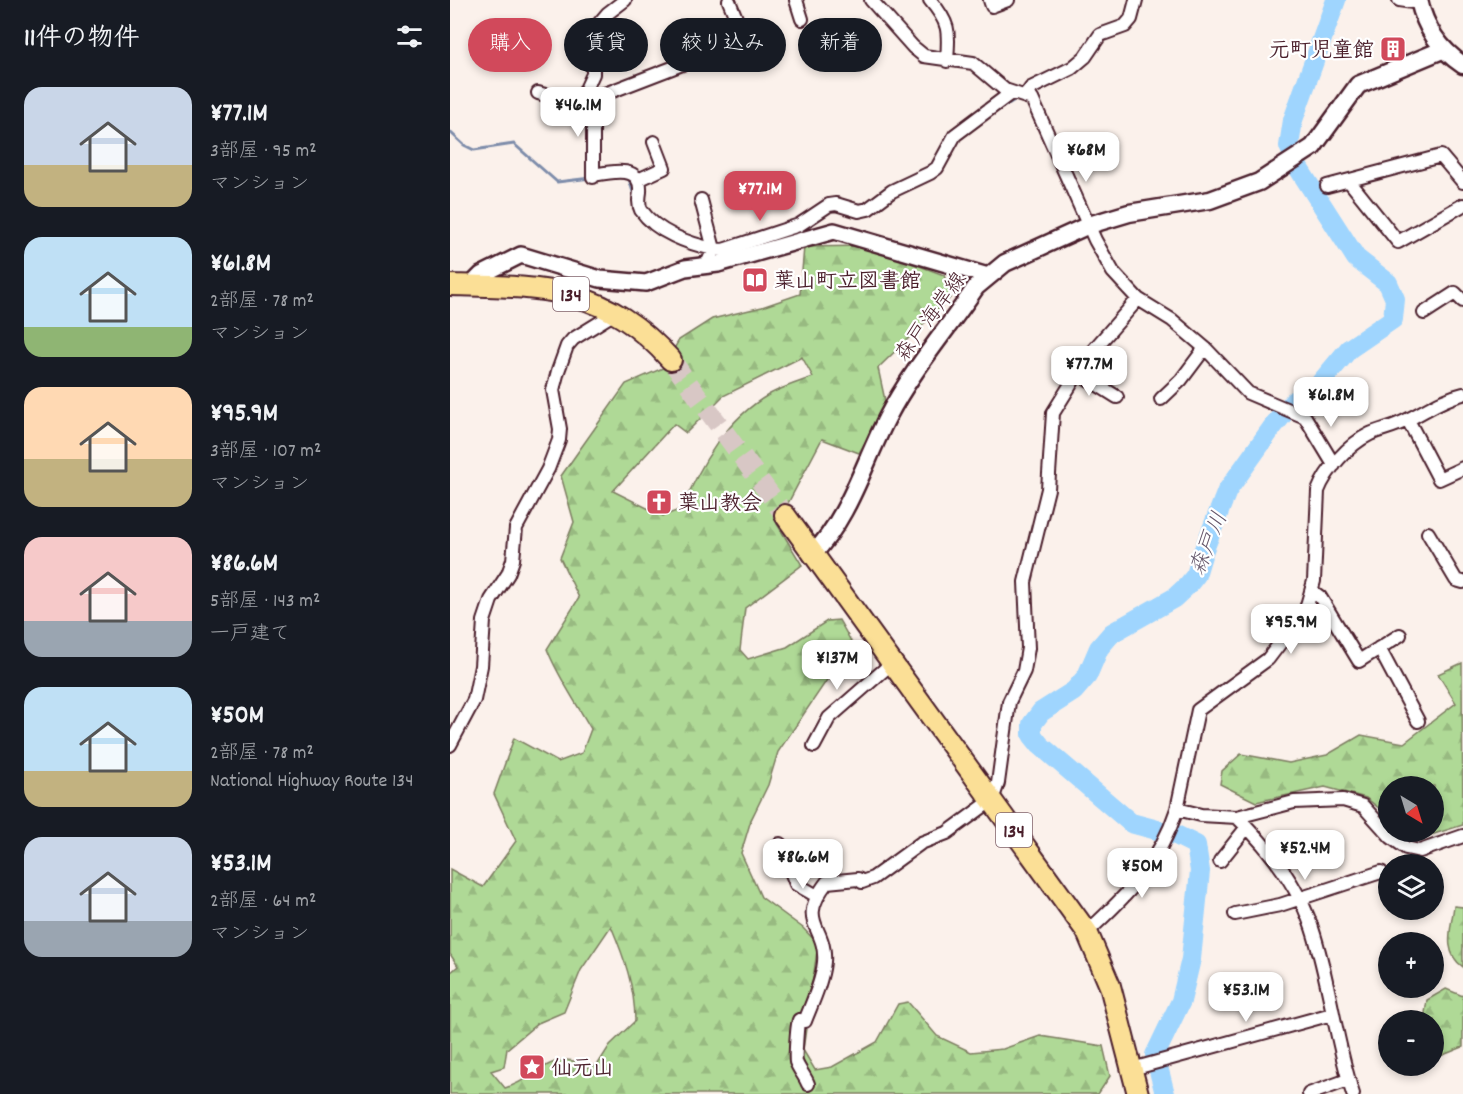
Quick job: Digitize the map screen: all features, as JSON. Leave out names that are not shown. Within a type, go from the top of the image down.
[{"type":"highway","name":"134","points":[[450,285],[562,291],[587,299],[615,312],[644,333],[671,360]]},
{"type":"highway","name":"134","points":[[785,515],[1087,932],[1110,986],[1136,1093]]},
{"type":"main road","points":[[1420,2],[1428,25],[1442,50],[1463,65]]},
{"type":"main road","name":"森戸海岸線","points":[[812,555],[829,539],[889,414],[976,287],[988,276],[1005,263],[1089,225],[1129,213],[1210,200],[1249,187],[1305,154],[1358,85],[1442,50]]},
{"type":"street","points":[[625,0],[608,13],[596,27],[593,37],[593,74],[581,100],[583,112],[593,127],[593,176],[622,171],[639,180]]},
{"type":"street","points":[[796,0],[802,18]]},
{"type":"street","points":[[871,0],[918,52],[932,59],[973,63],[1000,87],[1011,93],[1026,95],[1035,102],[1089,225],[1113,272],[1138,299],[1172,320],[1205,348],[1248,393],[1302,416],[1312,425],[1334,465]]},
{"type":"street","points":[[930,0],[946,20],[949,28],[947,61]]},
{"type":"street","points":[[990,0],[992,6],[1008,0]]},
{"type":"street","points":[[1026,95],[1031,88],[1080,63],[1100,35],[1125,26],[1131,19],[1136,0]]},
{"type":"street","points":[[1400,0],[1420,2]]},
{"type":"street","points":[[538,93],[564,100],[581,100],[599,96],[745,40],[729,1]]},
{"type":"street","points":[[471,285],[481,274],[521,255],[600,279],[639,283],[723,250],[799,225],[829,205],[836,204],[859,211],[868,209],[892,191],[930,173],[940,163],[951,139],[1011,93]]},
{"type":"street","points":[[639,180],[664,168],[654,142]]},
{"type":"street","points":[[1326,186],[1442,156],[1463,182]]},
{"type":"street","points":[[639,180],[639,204],[645,214],[669,233],[710,256],[718,264],[834,231],[988,276]]},
{"type":"street","points":[[1349,181],[1398,242],[1463,205]]},
{"type":"street","points":[[701,200],[710,256]]},
{"type":"street","points":[[1424,313],[1455,293],[1463,301]]},
{"type":"street","points":[[808,1084],[795,1061],[798,1042],[796,1027],[799,1020],[805,1021],[824,961],[811,909],[827,882],[858,879],[862,882],[873,878],[900,856],[921,843],[947,833],[992,800],[998,783],[1009,702],[1024,671],[1028,648],[1025,582],[1048,489],[1053,413],[1089,355],[1138,299]]},
{"type":"street","points":[[450,745],[474,700],[481,666],[484,621],[513,560],[516,528],[548,469],[559,440],[560,429],[553,390],[561,363],[573,339],[615,312]]},
{"type":"street","points":[[1161,399],[1181,380],[1205,348]]},
{"type":"street","points":[[1077,372],[1117,397]]},
{"type":"street","points":[[1087,932],[1133,887],[1158,856],[1166,840],[1177,808],[1198,710],[1268,659],[1306,609],[1312,591],[1318,491],[1322,480],[1356,443],[1371,434],[1408,420],[1449,398],[1463,394]]},
{"type":"street","points":[[1408,420],[1439,479],[1463,468]]},
{"type":"street","points":[[1428,533],[1456,580],[1463,582]]},
{"type":"street","points":[[1312,591],[1320,597],[1359,661],[1400,635]]},
{"type":"street","points":[[1379,648],[1418,721]]},
{"type":"street","points":[[814,746],[829,718],[892,663]]},
{"type":"street","points":[[1177,808],[1201,815],[1237,817],[1293,802],[1343,800],[1363,806],[1391,837],[1406,848],[1420,851],[1463,836]]},
{"type":"street","points":[[1237,817],[1281,868],[1299,899],[1314,935],[1353,1094]]},
{"type":"street","points":[[1220,861],[1247,828]]},
{"type":"street","points":[[780,844],[796,884],[817,896]]},
{"type":"street","points":[[1235,914],[1299,899],[1378,873]]},
{"type":"street","points":[[1132,1069],[1332,1014]]},
{"type":"street","points":[[1309,1094],[1348,1080]]},
{"type":"green space","points":[[865,246],[944,275],[951,297],[878,368],[886,405],[859,453],[822,439],[777,524],[802,565],[745,608],[740,650],[748,659],[787,647],[827,621],[839,620],[852,643],[778,752],[768,785],[751,820],[741,853],[761,897],[803,928],[818,944],[803,1050],[815,1070],[832,1067],[877,1042],[898,1004],[908,1002],[937,1036],[971,1052],[1003,1049],[1040,1036],[1103,1046],[1110,1076],[1098,1094],[450,1094],[450,973],[458,966],[450,954],[450,869],[483,887],[516,841],[494,794],[514,738],[558,762],[582,753],[591,729],[547,649],[579,598],[560,558],[574,522],[561,476],[626,384],[663,368],[679,340],[712,319],[762,307],[800,294],[804,247]],"holes":[[[802,357],[813,377],[770,394],[740,416],[716,444],[706,460],[682,509],[663,516],[613,491],[674,424],[686,433],[723,396]],[[611,926],[628,972],[635,1008],[635,1021],[610,1045],[598,1064],[590,1068],[577,1062],[565,1060],[555,1062],[505,1088],[491,1071],[504,1067],[507,1049],[538,1023],[564,1012],[581,970]]]},
{"type":"green space","points":[[1462,663],[1463,825],[1444,831],[1444,776],[1378,776],[1378,807],[1366,798],[1325,787],[1256,802],[1220,784],[1222,771],[1241,754],[1289,763],[1327,755],[1361,735],[1404,743],[1456,703],[1438,674]]},
{"type":"green space","points":[[1454,906],[1463,907],[1463,967],[1456,961],[1450,947]]},
{"type":"green space","points":[[1444,990],[1463,996],[1463,1047],[1444,1055],[1444,1010],[1426,1010],[1427,1000],[1444,998]]},
{"type":"waterway","name":"森戸川","points":[[1165,1094],[1155,1055],[1181,1001],[1191,959],[1200,871],[1196,845],[1176,835],[1131,823],[1040,745],[1032,735],[1032,724],[1041,712],[1074,691],[1087,676],[1099,648],[1112,633],[1174,598],[1188,585],[1196,575],[1227,491],[1274,425],[1294,401],[1312,393],[1349,349],[1393,319],[1395,299],[1388,283],[1356,258],[1299,169],[1289,146],[1293,120],[1336,0]]},
{"type":"waterway","points":[[995,112],[1013,101]]},
{"type":"waterway","points":[[450,132],[464,145],[474,150],[514,144],[557,182],[591,178]]},
{"type":"waterway","points":[[629,179],[634,195]]},
{"type":"tunnel","points":[[671,360],[785,515]]},
{"type":"place","name":"元町児童館","points":[[1393,49]]},
{"type":"place","name":"葉山町立図書館","points":[[755,280]]},
{"type":"place","name":"葉山教会","points":[[659,502]]},
{"type":"place","name":"仙元山","points":[[532,1067]]}]
